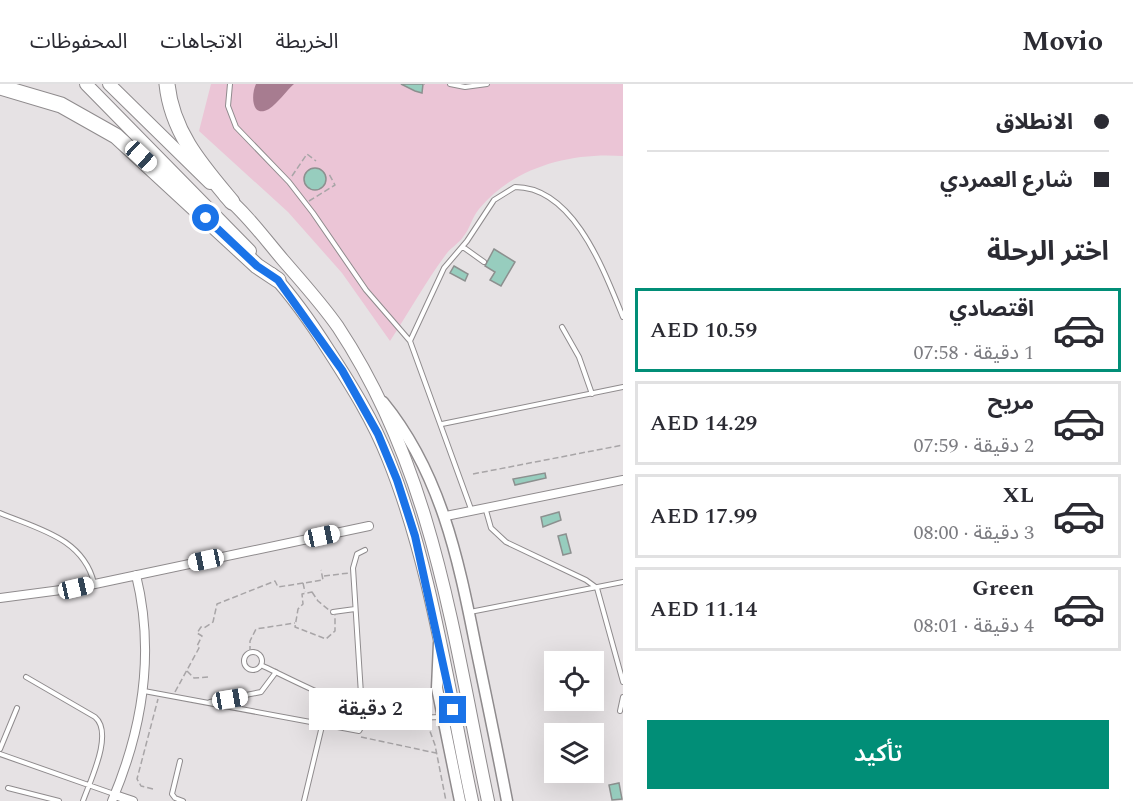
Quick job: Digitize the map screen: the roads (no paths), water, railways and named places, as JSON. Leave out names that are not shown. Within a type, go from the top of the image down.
[{"type":"highway","points":[[167,84],[171,108],[182,136],[199,162],[232,202]]},
{"type":"highway","points":[[0,87],[61,105],[116,136],[257,266],[278,280]]},
{"type":"main road","points":[[86,84],[278,280],[327,347],[378,434],[397,480],[415,536],[472,801]]},
{"type":"main road","points":[[109,84],[232,202],[337,325],[375,392],[405,456],[430,527],[488,801]]},
{"type":"street","points":[[375,392],[421,460],[446,516],[469,612],[507,801]]},
{"type":"street","points":[[446,516],[471,509],[623,480]]},
{"type":"street","points":[[0,598],[55,592],[369,526]]},
{"type":"street","points":[[133,801],[113,798],[134,743],[143,691],[144,608],[136,575]]},
{"type":"street","points":[[439,642],[436,679],[460,801]]},
{"type":"lane","points":[[230,84],[228,106],[236,127],[306,204],[366,290],[410,341],[471,509]]},
{"type":"lane","points":[[450,84],[465,87],[487,84]]},
{"type":"lane","points":[[410,341],[439,277],[463,247],[494,200],[515,186],[539,190],[562,209],[583,234],[599,261],[623,317]]},
{"type":"lane","points":[[463,247],[484,262]]},
{"type":"lane","points":[[562,327],[579,357],[592,394]]},
{"type":"lane","points":[[442,424],[623,387]]},
{"type":"lane","points":[[485,507],[491,528],[506,542],[586,580],[597,588],[623,682]]},
{"type":"lane","points":[[0,513],[57,537],[72,546],[88,567],[94,584]]},
{"type":"lane","points":[[143,691],[356,732],[362,728],[362,710],[353,572],[355,557],[365,550]]},
{"type":"lane","points":[[469,612],[623,582]]},
{"type":"lane","points":[[333,612],[355,609]]},
{"type":"lane","points":[[250,652],[261,656],[261,665],[253,670],[247,668],[244,659],[250,652]]},
{"type":"lane","points":[[261,665],[343,704],[362,710],[426,718],[442,717]]},
{"type":"lane","points":[[207,703],[257,694],[268,686],[276,672]]},
{"type":"lane","points":[[26,677],[95,717],[102,724],[104,738],[83,801]]},
{"type":"lane","points":[[620,711],[623,697]]},
{"type":"lane","points":[[0,749],[17,708]]},
{"type":"lane","points":[[304,801],[322,726]]},
{"type":"lane","points":[[0,754],[89,786],[113,798]]},
{"type":"lane","points":[[180,761],[172,794],[183,801]]},
{"type":"lane","points":[[8,788],[59,801]]}]
